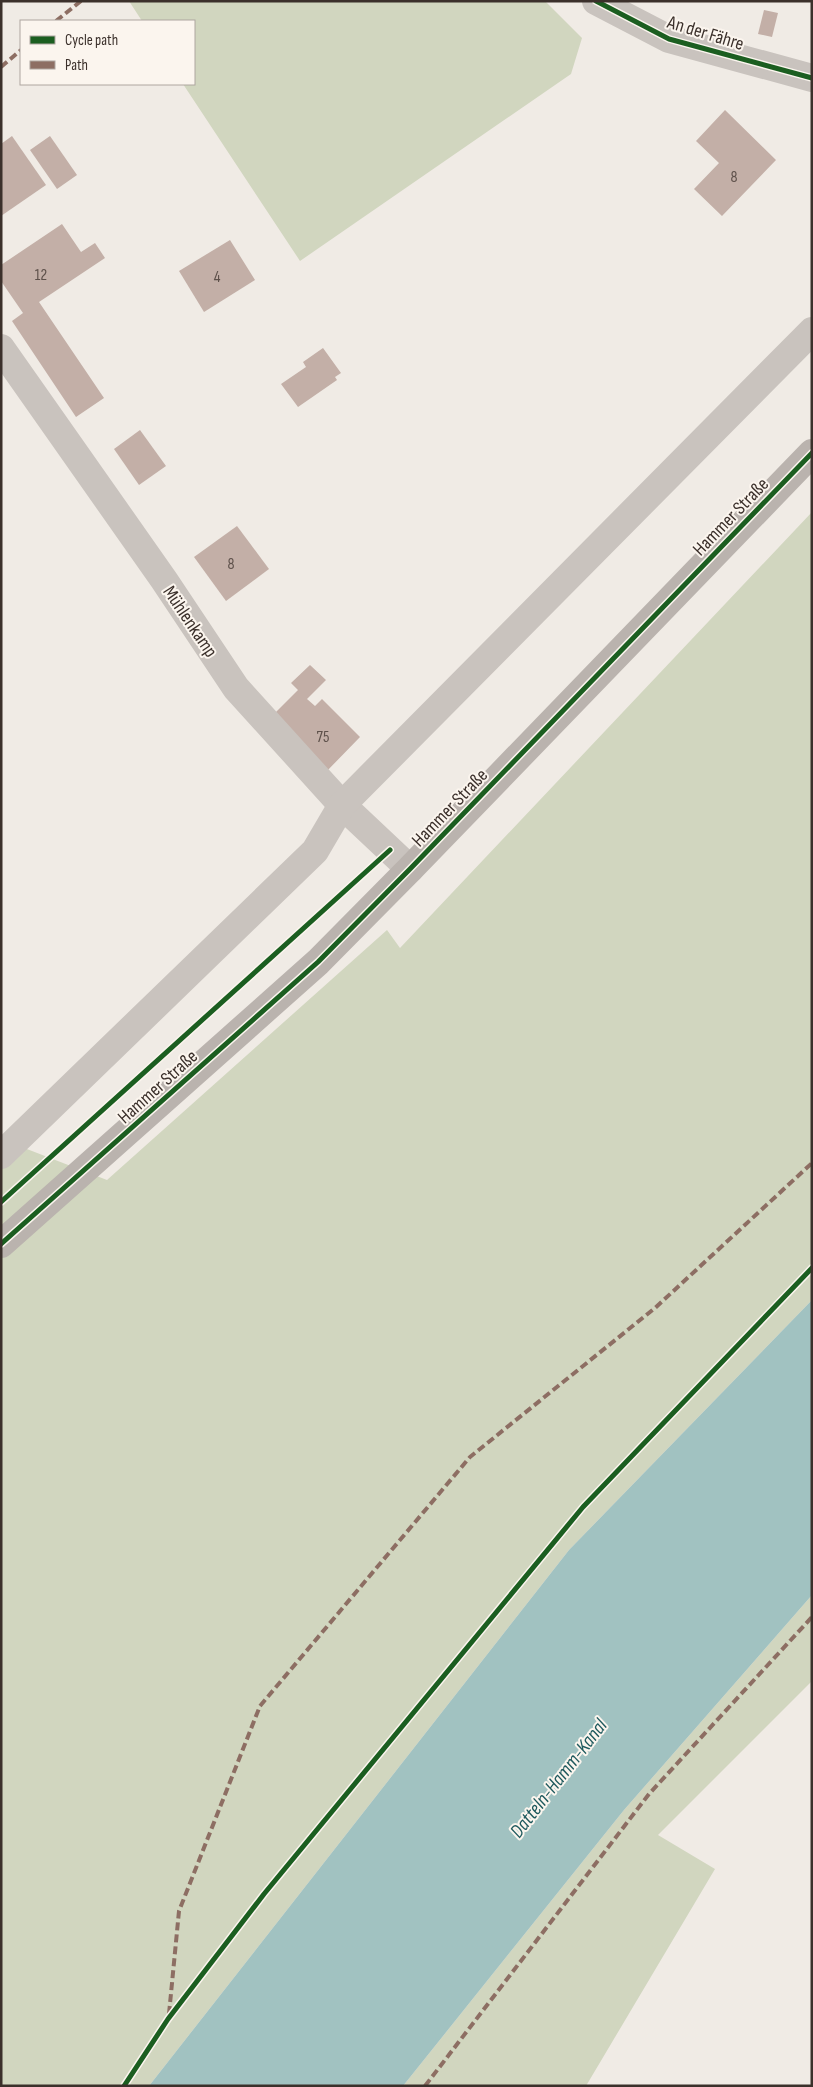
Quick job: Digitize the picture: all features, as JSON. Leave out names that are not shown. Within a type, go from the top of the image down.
[{"type":"main road","name":"Hammer Straße","points":[[1,1244],[318,962],[812,453]]},
{"type":"street","name":"An der Fähre","points":[[596,1],[669,39],[812,78]]},
{"type":"street","points":[[1,1155],[314,851],[342,805],[812,331]]},
{"type":"street","name":"Mühlenkamp","points":[[1,348],[164,580],[236,688],[342,805],[410,869]]},
{"type":"green space","points":[[129,1],[545,1],[582,38],[571,74],[300,261],[184,85],[195,85],[195,20],[141,20]]},
{"type":"green space","points":[[812,512],[812,1300],[569,1550],[149,2086],[1,2086],[1,1139],[107,1180],[387,930],[400,948]]},
{"type":"green space","points":[[812,1595],[812,1681],[658,1835],[715,1869],[586,2086],[403,2086],[624,1810]]},
{"type":"water","name":"Datteln-Hamm-Kanal","points":[[812,1300],[812,1595],[624,1810],[403,2086],[149,2086],[569,1550]]},
{"type":"building","points":[[764,10],[778,13],[772,37],[758,34]]},
{"type":"building","points":[[725,110],[776,160],[722,216],[694,189],[719,163],[696,141]]},
{"type":"building","points":[[12,136],[46,185],[1,216],[1,144]]},
{"type":"building","points":[[50,136],[77,175],[57,189],[30,150]]},
{"type":"building","points":[[62,224],[81,252],[95,243],[105,258],[39,302],[104,398],[76,417],[12,321],[23,313],[1,281],[1,265]]},
{"type":"building","points":[[230,240],[255,280],[204,312],[179,271]]},
{"type":"building","points":[[323,348],[341,373],[335,377],[337,380],[298,407],[281,384],[306,367],[303,362]]},
{"type":"building","points":[[140,430],[166,466],[139,485],[114,449]]},
{"type":"building","points":[[237,526],[269,569],[226,601],[194,557]]},
{"type":"building","points":[[310,665],[326,680],[307,699],[315,706],[322,699],[360,737],[325,773],[275,713],[298,690],[291,683]]},
{"type":"marked path","points":[[57,20],[81,1]]},
{"type":"marked path","points":[[1,67],[20,51]]},
{"type":"marked path","points":[[169,2014],[179,1911],[260,1706],[470,1457],[655,1308],[812,1163]]},
{"type":"marked path","points":[[425,2086],[649,1794],[812,1617]]},
{"type":"cycle path","points":[[596,1],[669,39],[812,78]]},
{"type":"cycle path","points":[[1,1244],[318,962],[812,453]]},
{"type":"cycle path","points":[[1,1202],[390,850]]},
{"type":"cycle path","points":[[124,2086],[168,2019],[264,1894],[583,1507],[812,1268]]}]
